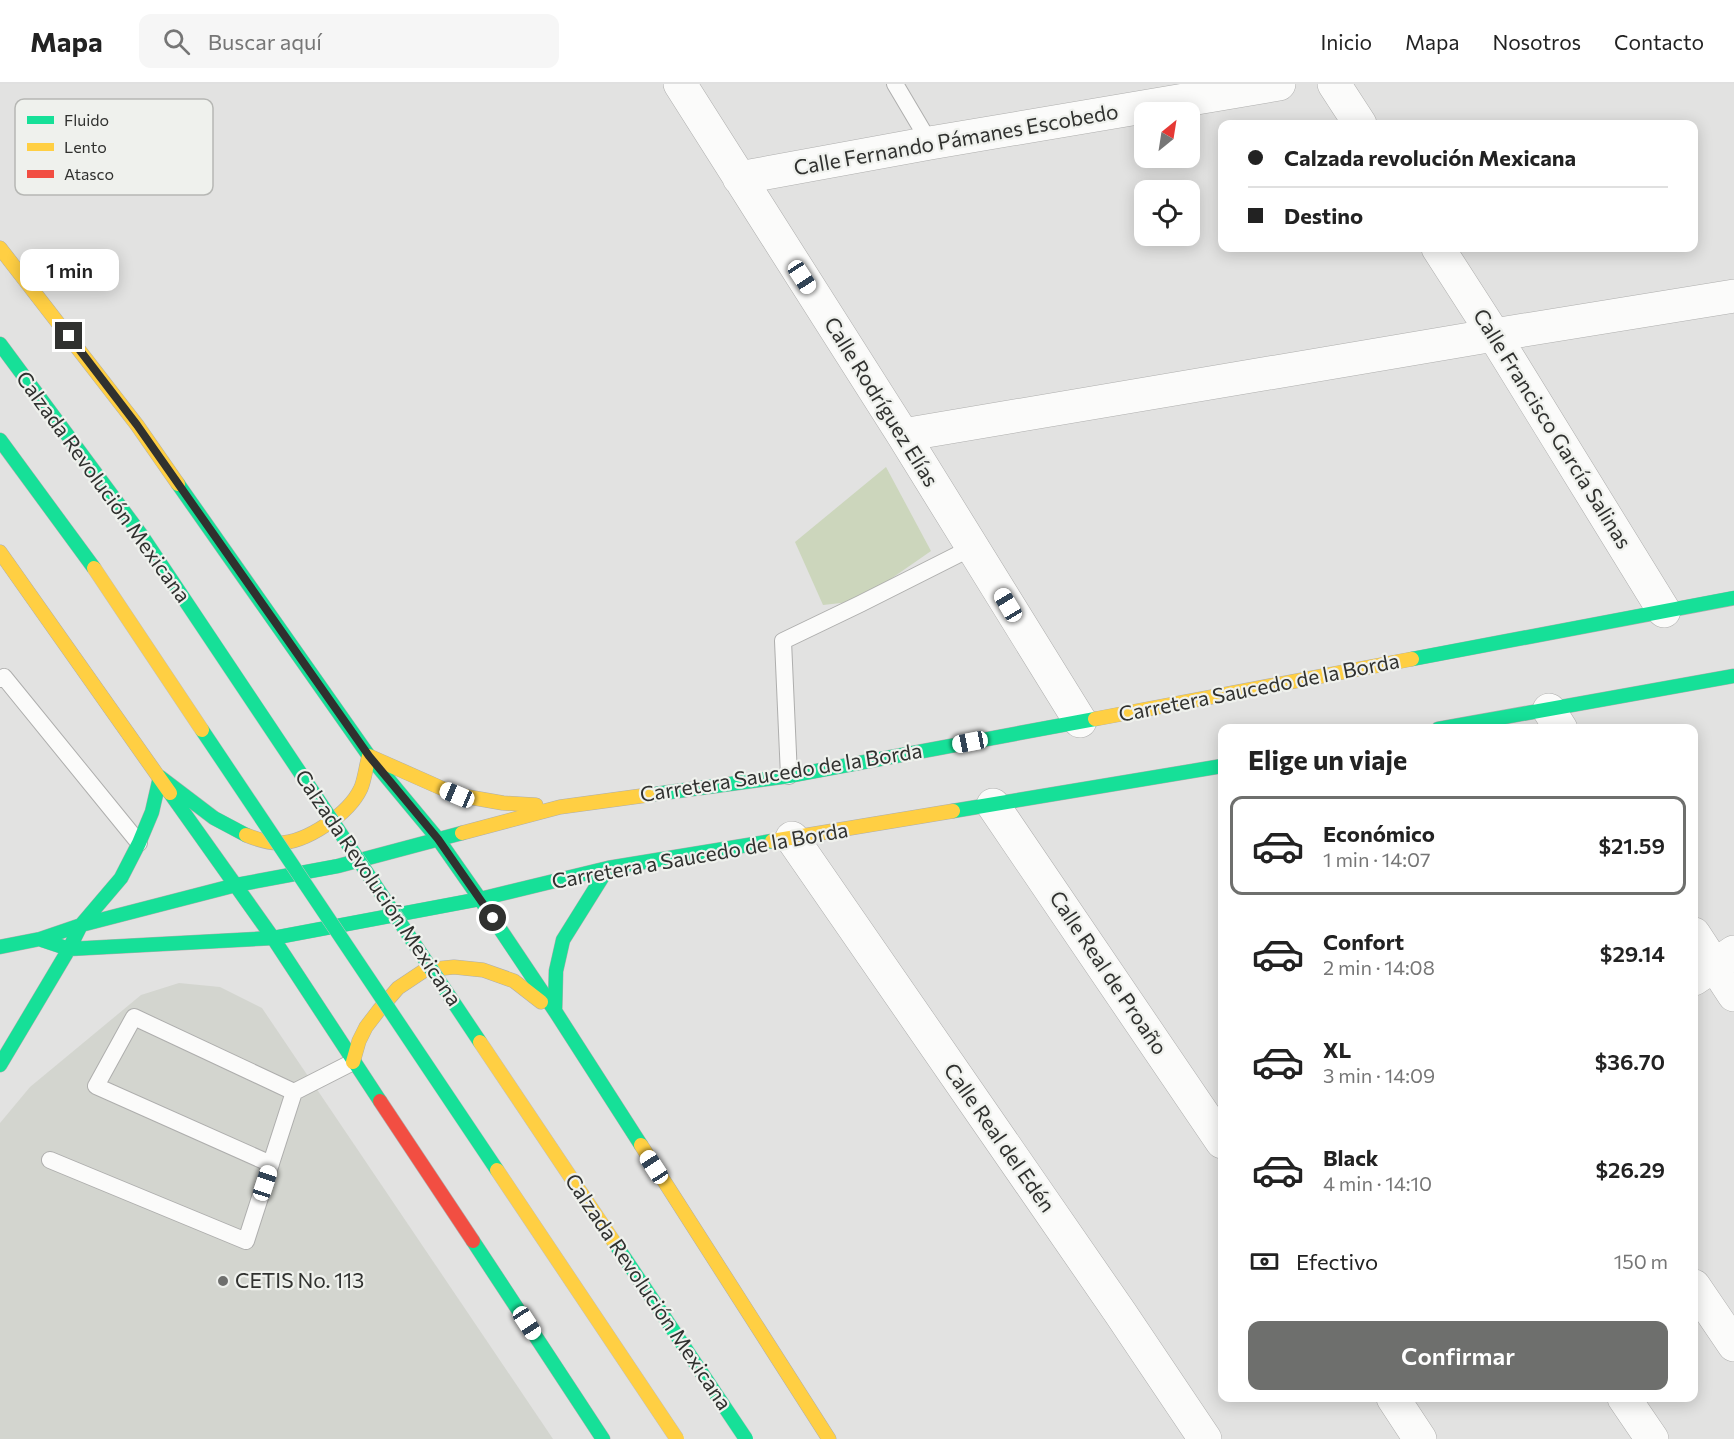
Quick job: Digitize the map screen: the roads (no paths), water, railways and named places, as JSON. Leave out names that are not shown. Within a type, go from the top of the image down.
[{"type":"street","name":"Calle Rodríguez Elías","points":[[680,84],[903,435],[1080,722]]},
{"type":"street","name":"Calle Fernando Pámanes Escobedo","points":[[739,178],[1279,84]]},
{"type":"street","points":[[1334,84],[1357,120]]},
{"type":"street","points":[[0,248],[137,425],[369,756],[438,839],[480,899],[555,1011],[829,1439]]},
{"type":"street","name":"Calle Francisco García Salinas","points":[[1441,252],[1664,611]]},
{"type":"street","points":[[903,435],[1734,296]]},
{"type":"street","name":"Calzada Revolución Mexicana","points":[[0,344],[142,536],[746,1439]]},
{"type":"street","points":[[0,440],[94,568],[677,1439]]},
{"type":"street","points":[[0,552],[273,938],[603,1439]]},
{"type":"street","name":"Carretera Saucedo de la Borda","points":[[0,947],[40,939],[81,925],[236,885],[338,866],[560,807],[789,776],[1734,598]]},
{"type":"street","points":[[1496,724],[1555,719],[1734,676]]},
{"type":"street","points":[[160,777],[229,827],[255,838],[277,843],[309,836],[349,805],[361,787],[369,756]]},
{"type":"street","points":[[369,756],[457,795],[503,803],[560,807]]},
{"type":"street","name":"Carretera a Saucedo de la Borda","points":[[69,949],[273,938],[480,899],[608,868],[1218,767]]},
{"type":"street","points":[[0,1065],[81,925],[121,878],[152,812],[160,777]]},
{"type":"street","name":"Calle Real de Proaño","points":[[993,805],[1218,1136]]},
{"type":"street","name":"Calle Real del Edén","points":[[792,838],[1121,1314],[1204,1439]]},
{"type":"street","points":[[555,1011],[556,971],[563,940],[608,868]]},
{"type":"street","points":[[40,939],[69,949]]},
{"type":"street","points":[[1698,940],[1734,995]]},
{"type":"street","points":[[353,1062],[366,1027],[379,1010],[398,988],[425,970],[454,967],[483,970],[514,981],[555,1011]]},
{"type":"street","points":[[1698,1292],[1734,1346]]},
{"type":"street","points":[[1396,1402],[1420,1439]]},
{"type":"street","points":[[1627,1402],[1652,1439]]},
{"type":"lane","points":[[895,84],[930,143]]},
{"type":"lane","points":[[789,776],[783,641],[973,547]]},
{"type":"lane","points":[[0,679],[4,677],[139,843]]},
{"type":"lane","points":[[271,1164],[96,1086],[134,1017],[294,1092]]},
{"type":"lane","points":[[50,1160],[246,1241],[294,1092],[353,1062]]},
{"type":"place","name":"CETIS No. 113","points":[[223,1281]]}]
